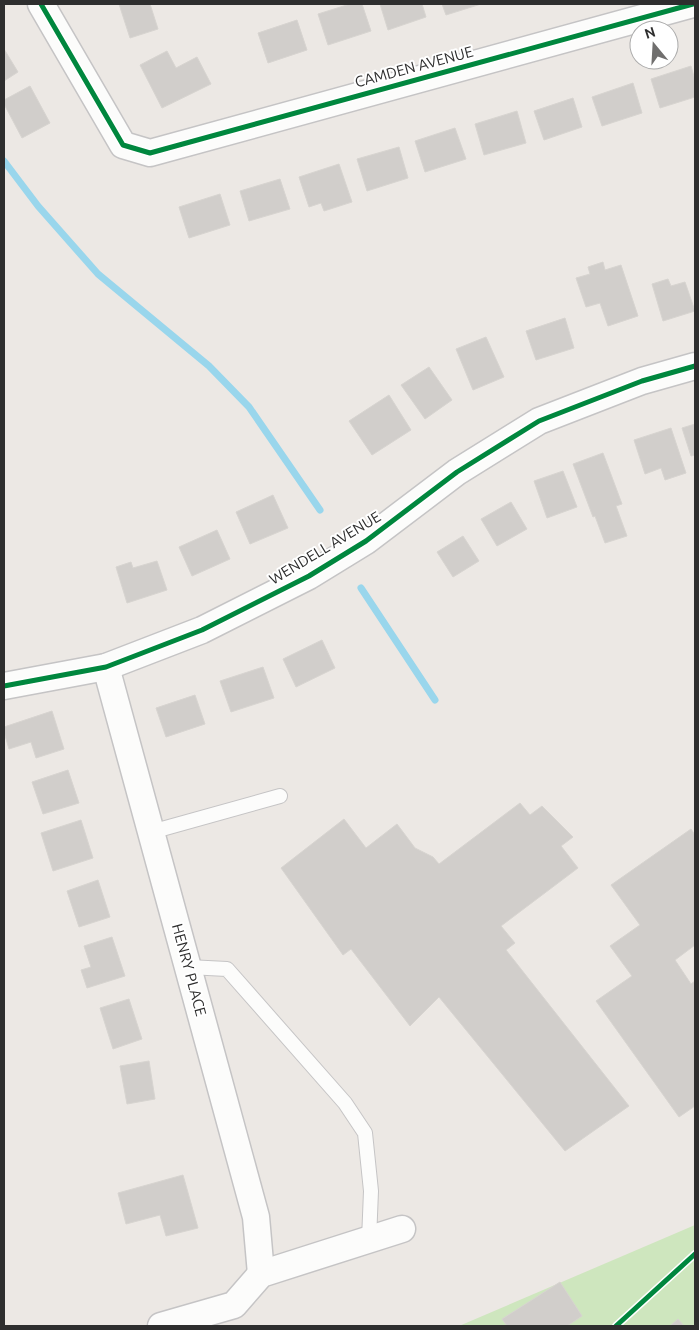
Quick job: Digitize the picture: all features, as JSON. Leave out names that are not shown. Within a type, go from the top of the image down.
[{"type":"street","name":"CAMDEN AVENUE","points":[[41,4],[123,145],[150,153],[693,4]]},
{"type":"street","name":"WENDELL AVENUE","points":[[4,686],[106,667],[202,630],[309,576],[380,532],[456,472],[539,421],[642,380],[695,366]]},
{"type":"street","name":"HENRY PLACE","points":[[106,667],[256,1217],[261,1274]]},
{"type":"street","points":[[161,1326],[234,1305],[261,1274],[402,1229]]},
{"type":"lane","points":[[151,832],[280,796]]},
{"type":"lane","points":[[188,967],[227,969],[346,1103],[365,1132],[371,1191],[368,1240]]},
{"type":"green space","points":[[695,1225],[695,1326],[459,1326]]},
{"type":"building","points":[[119,4],[150,4],[158,29],[130,38]]},
{"type":"building","points":[[350,4],[362,4],[371,31],[328,45],[318,14]]},
{"type":"building","points":[[380,4],[422,4],[426,17],[388,30]]},
{"type":"building","points":[[442,4],[481,4],[446,15]]},
{"type":"building","points":[[297,20],[307,50],[268,63],[258,33]]},
{"type":"building","points":[[4,49],[18,72],[4,81]]},
{"type":"building","points":[[167,51],[176,68],[197,57],[211,84],[162,108],[140,65]]},
{"type":"building","points":[[691,66],[695,80],[695,97],[660,108],[651,79]]},
{"type":"building","points":[[633,83],[642,113],[602,126],[592,97]]},
{"type":"building","points":[[30,86],[50,123],[22,138],[4,104],[4,100]]},
{"type":"building","points":[[573,98],[582,127],[544,140],[534,111]]},
{"type":"building","points":[[517,111],[526,143],[484,155],[475,124]]},
{"type":"building","points":[[455,128],[466,159],[425,172],[415,141]]},
{"type":"building","points":[[399,147],[408,178],[367,191],[357,159]]},
{"type":"building","points":[[339,164],[352,202],[324,211],[321,203],[309,207],[299,177]]},
{"type":"building","points":[[280,179],[290,209],[249,221],[240,191]]},
{"type":"building","points":[[220,194],[230,225],[189,238],[179,207]]},
{"type":"building","points":[[603,262],[605,270],[621,265],[638,316],[608,326],[600,303],[586,307],[576,278],[590,274],[588,267]]},
{"type":"building","points":[[668,279],[671,286],[685,282],[695,311],[663,321],[652,284]]},
{"type":"building","points":[[565,318],[574,348],[536,360],[526,331]]},
{"type":"building","points":[[486,337],[504,377],[473,390],[456,349]]},
{"type":"building","points":[[429,367],[452,400],[425,419],[401,385]]},
{"type":"building","points":[[389,395],[411,430],[372,455],[349,421]]},
{"type":"building","points":[[695,424],[695,455],[691,456],[682,428]]},
{"type":"building","points":[[671,428],[686,473],[665,480],[661,468],[645,474],[634,440]]},
{"type":"building","points":[[603,453],[622,504],[616,506],[627,536],[605,543],[573,464]]},
{"type":"building","points":[[563,471],[577,507],[547,518],[534,481]]},
{"type":"building","points":[[273,495],[288,528],[250,544],[236,512]]},
{"type":"building","points":[[511,502],[527,529],[497,546],[481,519]]},
{"type":"building","points":[[217,530],[230,559],[192,576],[179,547]]},
{"type":"building","points":[[463,536],[479,561],[453,577],[437,552]]},
{"type":"building","points":[[157,561],[167,590],[127,603],[116,567],[131,562],[133,568]]},
{"type":"building","points":[[322,640],[335,668],[296,687],[283,659]]},
{"type":"building","points":[[263,667],[274,698],[231,712],[220,681]]},
{"type":"building","points":[[195,695],[205,724],[166,737],[156,708]]},
{"type":"building","points":[[52,711],[64,749],[36,758],[31,742],[9,749],[4,727]]},
{"type":"building","points":[[68,770],[79,803],[43,814],[32,782]]},
{"type":"building","points":[[520,803],[530,815],[542,806],[573,837],[561,846],[578,868],[501,926],[515,943],[506,950],[629,1106],[565,1151],[439,997],[410,1026],[351,949],[343,955],[281,868],[344,819],[366,848],[397,824],[415,848],[433,857],[439,864]]},
{"type":"building","points":[[81,820],[93,858],[53,871],[41,833]]},
{"type":"building","points":[[691,829],[695,835],[695,945],[675,960],[691,984],[695,981],[695,1106],[679,1117],[596,1001],[632,976],[610,946],[640,925],[611,885]]},
{"type":"building","points":[[98,880],[110,917],[79,927],[67,891]]},
{"type":"building","points":[[112,937],[125,976],[87,988],[81,970],[91,967],[84,946]]},
{"type":"building","points":[[129,999],[142,1039],[113,1049],[100,1008]]},
{"type":"building","points":[[149,1061],[155,1099],[127,1104],[120,1066]]},
{"type":"building","points":[[183,1175],[198,1228],[166,1236],[160,1215],[126,1224],[118,1193]]},
{"type":"building","points":[[560,1282],[582,1316],[567,1326],[507,1326],[502,1319]]},
{"type":"building","points":[[678,1319],[684,1326],[670,1326]]},
{"type":"waterway","points":[[4,161],[38,206],[98,274],[209,366],[249,407],[320,510]]},
{"type":"waterway","points":[[361,588],[435,700]]},
{"type":"cycle path","points":[[41,4],[123,145],[150,153],[693,4]]},
{"type":"cycle path","points":[[4,686],[106,667],[202,630],[309,576],[366,541],[457,472],[539,421],[642,381],[695,366]]},
{"type":"cycle path","points":[[616,1326],[695,1254]]}]
